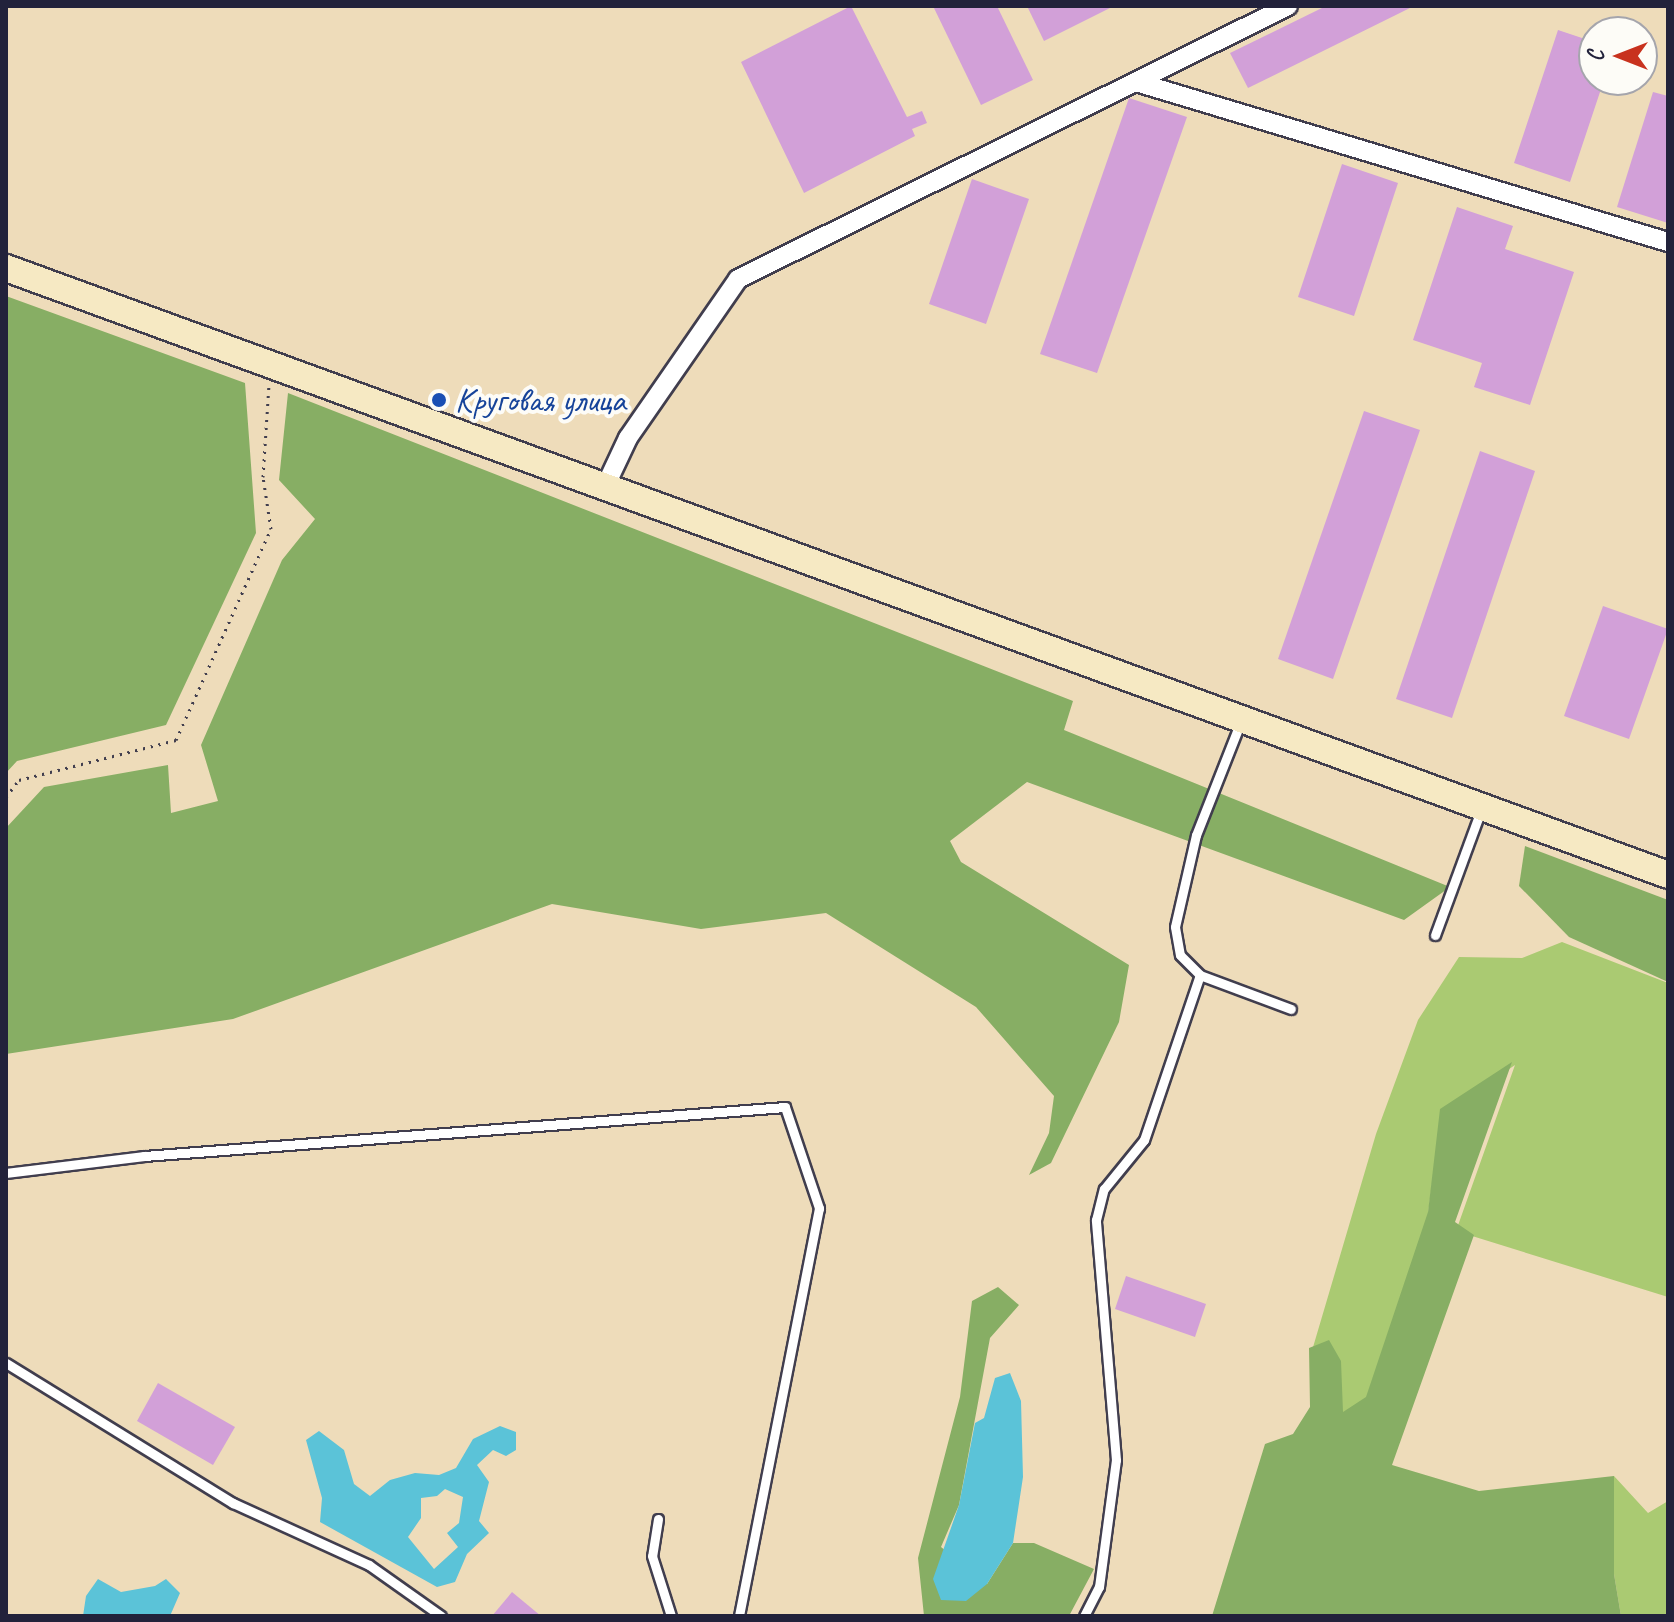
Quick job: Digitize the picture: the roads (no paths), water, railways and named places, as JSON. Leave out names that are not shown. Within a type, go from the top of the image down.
[{"type":"main road","points":[[6,268],[604,489],[1668,875]]},
{"type":"street","points":[[604,489],[628,438],[738,279],[1288,6]]},
{"type":"street","points":[[1136,82],[1668,242]]},
{"type":"lane","points":[[1241,721],[1196,835],[1175,927],[1180,955],[1200,975],[1291,1009]]},
{"type":"lane","points":[[1435,935],[1482,806]]},
{"type":"lane","points":[[1084,1616],[1099,1587],[1116,1460],[1096,1220],[1104,1189],[1144,1140],[1200,975]]},
{"type":"lane","points":[[6,1173],[144,1156],[785,1107],[819,1208],[739,1616]]},
{"type":"lane","points":[[6,1363],[233,1503],[369,1565],[441,1616]]},
{"type":"lane","points":[[658,1519],[652,1556],[671,1616]]},
{"type":"water","points":[[1010,1373],[1021,1401],[1023,1477],[1013,1543],[987,1584],[966,1601],[941,1600],[933,1579],[959,1505],[975,1423],[984,1418],[995,1378]]},
{"type":"water","points":[[500,1426],[516,1432],[516,1450],[506,1456],[493,1450],[477,1465],[489,1482],[479,1521],[489,1533],[467,1554],[455,1582],[437,1587],[320,1522],[322,1498],[306,1440],[319,1431],[344,1450],[354,1484],[370,1496],[390,1480],[415,1473],[439,1475],[456,1468],[473,1439]],"holes":[[[445,1489],[463,1497],[459,1523],[447,1533],[458,1547],[434,1569],[408,1537],[421,1518],[421,1498],[437,1496]]]},
{"type":"water","points":[[98,1579],[121,1592],[155,1586],[166,1579],[180,1593],[170,1616],[83,1616],[86,1596]]},
{"type":"place","name":"Круговая улица","points":[[439,400]]}]
